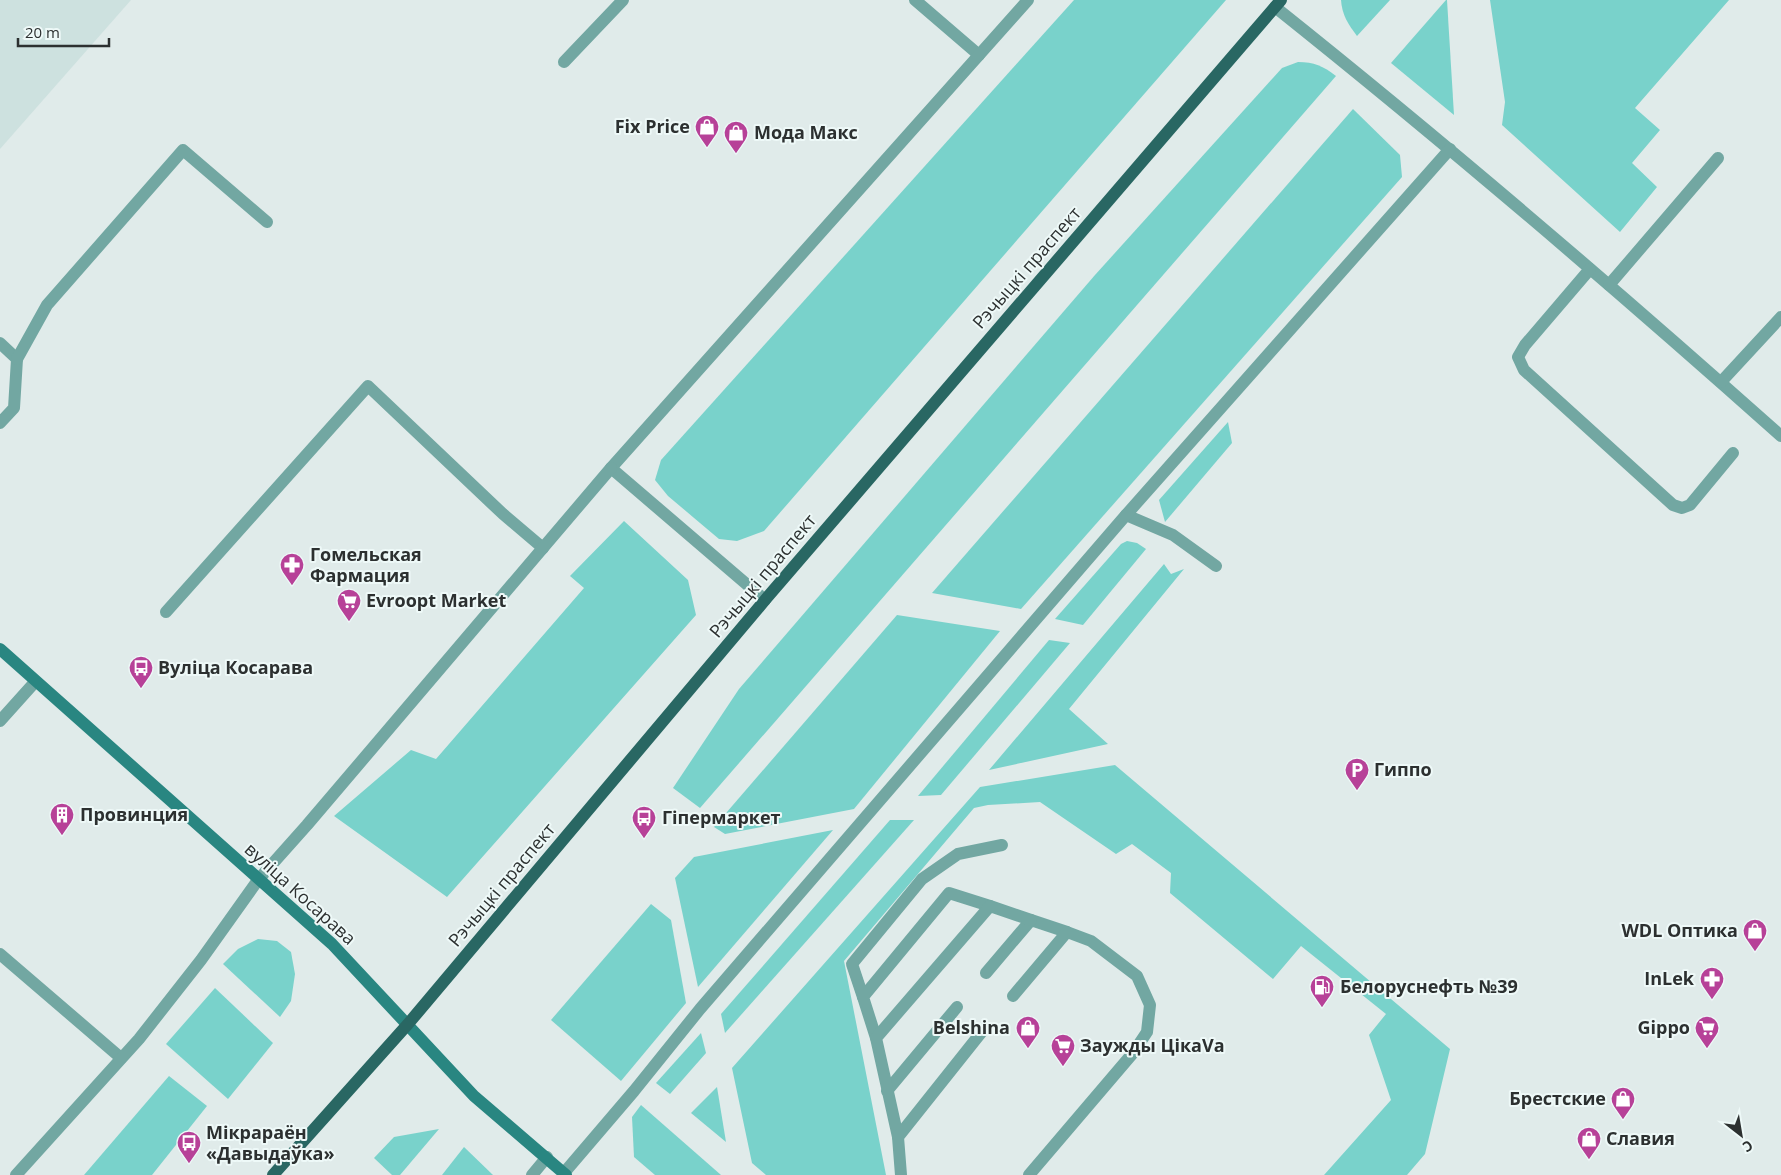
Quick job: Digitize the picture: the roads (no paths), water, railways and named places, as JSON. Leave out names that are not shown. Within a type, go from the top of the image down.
[{"type":"main road","name":"Рэчыцкі праспект","points":[[273,1175],[408,1024],[765,600],[1278,3]]},
{"type":"main road","name":"вуліца Косарава","points":[[0,650],[332,944],[474,1096],[565,1174]]},
{"type":"lane","points":[[564,62],[623,0]]},
{"type":"lane","points":[[915,0],[979,55]]},
{"type":"lane","points":[[16,1175],[139,1039],[201,960],[258,880],[611,468],[1028,0]]},
{"type":"lane","points":[[1278,3],[1609,285],[1781,436]]},
{"type":"lane","points":[[565,1174],[700,1009],[1126,515],[1450,149]]},
{"type":"lane","points":[[0,423],[14,408],[17,359],[47,305],[182,150],[267,222]]},
{"type":"lane","points":[[1609,285],[1718,158]]},
{"type":"lane","points":[[1590,269],[1525,345],[1518,356],[1524,370],[1673,505],[1682,508],[1690,505],[1734,452]]},
{"type":"lane","points":[[1721,382],[1781,317]]},
{"type":"lane","points":[[0,343],[17,359]]},
{"type":"lane","points":[[166,612],[368,386],[503,514],[543,548]]},
{"type":"lane","points":[[611,468],[765,600]]},
{"type":"lane","points":[[1126,515],[1173,535],[1216,566]]},
{"type":"lane","points":[[0,721],[35,682]]},
{"type":"lane","points":[[901,1175],[898,1137],[876,1038],[852,964],[922,879],[958,854],[1002,845]]},
{"type":"lane","points":[[863,996],[949,893],[1091,940],[1137,976],[1150,1005],[1147,1032],[1133,1053],[1029,1175]]},
{"type":"lane","points":[[876,1038],[990,906]]},
{"type":"lane","points":[[986,973],[1031,920]]},
{"type":"lane","points":[[1013,996],[1067,932]]},
{"type":"lane","points":[[0,954],[121,1058]]},
{"type":"lane","points":[[887,1090],[957,1008]]},
{"type":"lane","points":[[898,1137],[984,1030]]},
{"type":"lane","points":[[532,1175],[547,1157]]},
{"type":"place","name":"Fix Price","points":[[707,148]]},
{"type":"place","name":"Мода Макс","points":[[736,154]]},
{"type":"place","name":"Гомельская Фармация","points":[[292,586]]},
{"type":"place","name":"Evroopt Market","points":[[349,622]]},
{"type":"place","name":"Вуліца Косарава","points":[[141,689]]},
{"type":"place","name":"Гиппо","points":[[1357,791]]},
{"type":"place","name":"Провинция","points":[[62,836]]},
{"type":"place","name":"Гіпермаркет","points":[[644,839]]},
{"type":"place","name":"WDL Оптика","points":[[1755,952]]},
{"type":"place","name":"InLek","points":[[1712,1000]]},
{"type":"place","name":"Белоруснефть №39","points":[[1322,1008]]},
{"type":"place","name":"Belshina","points":[[1028,1049]]},
{"type":"place","name":"Gippo","points":[[1707,1049]]},
{"type":"place","name":"Заужды ЦікаVа","points":[[1063,1067]]},
{"type":"place","name":"Брестские","points":[[1623,1120]]},
{"type":"place","name":"Славия","points":[[1589,1160]]},
{"type":"place","name":"Мікрараён «Давыдаўка»","points":[[189,1164]]}]
